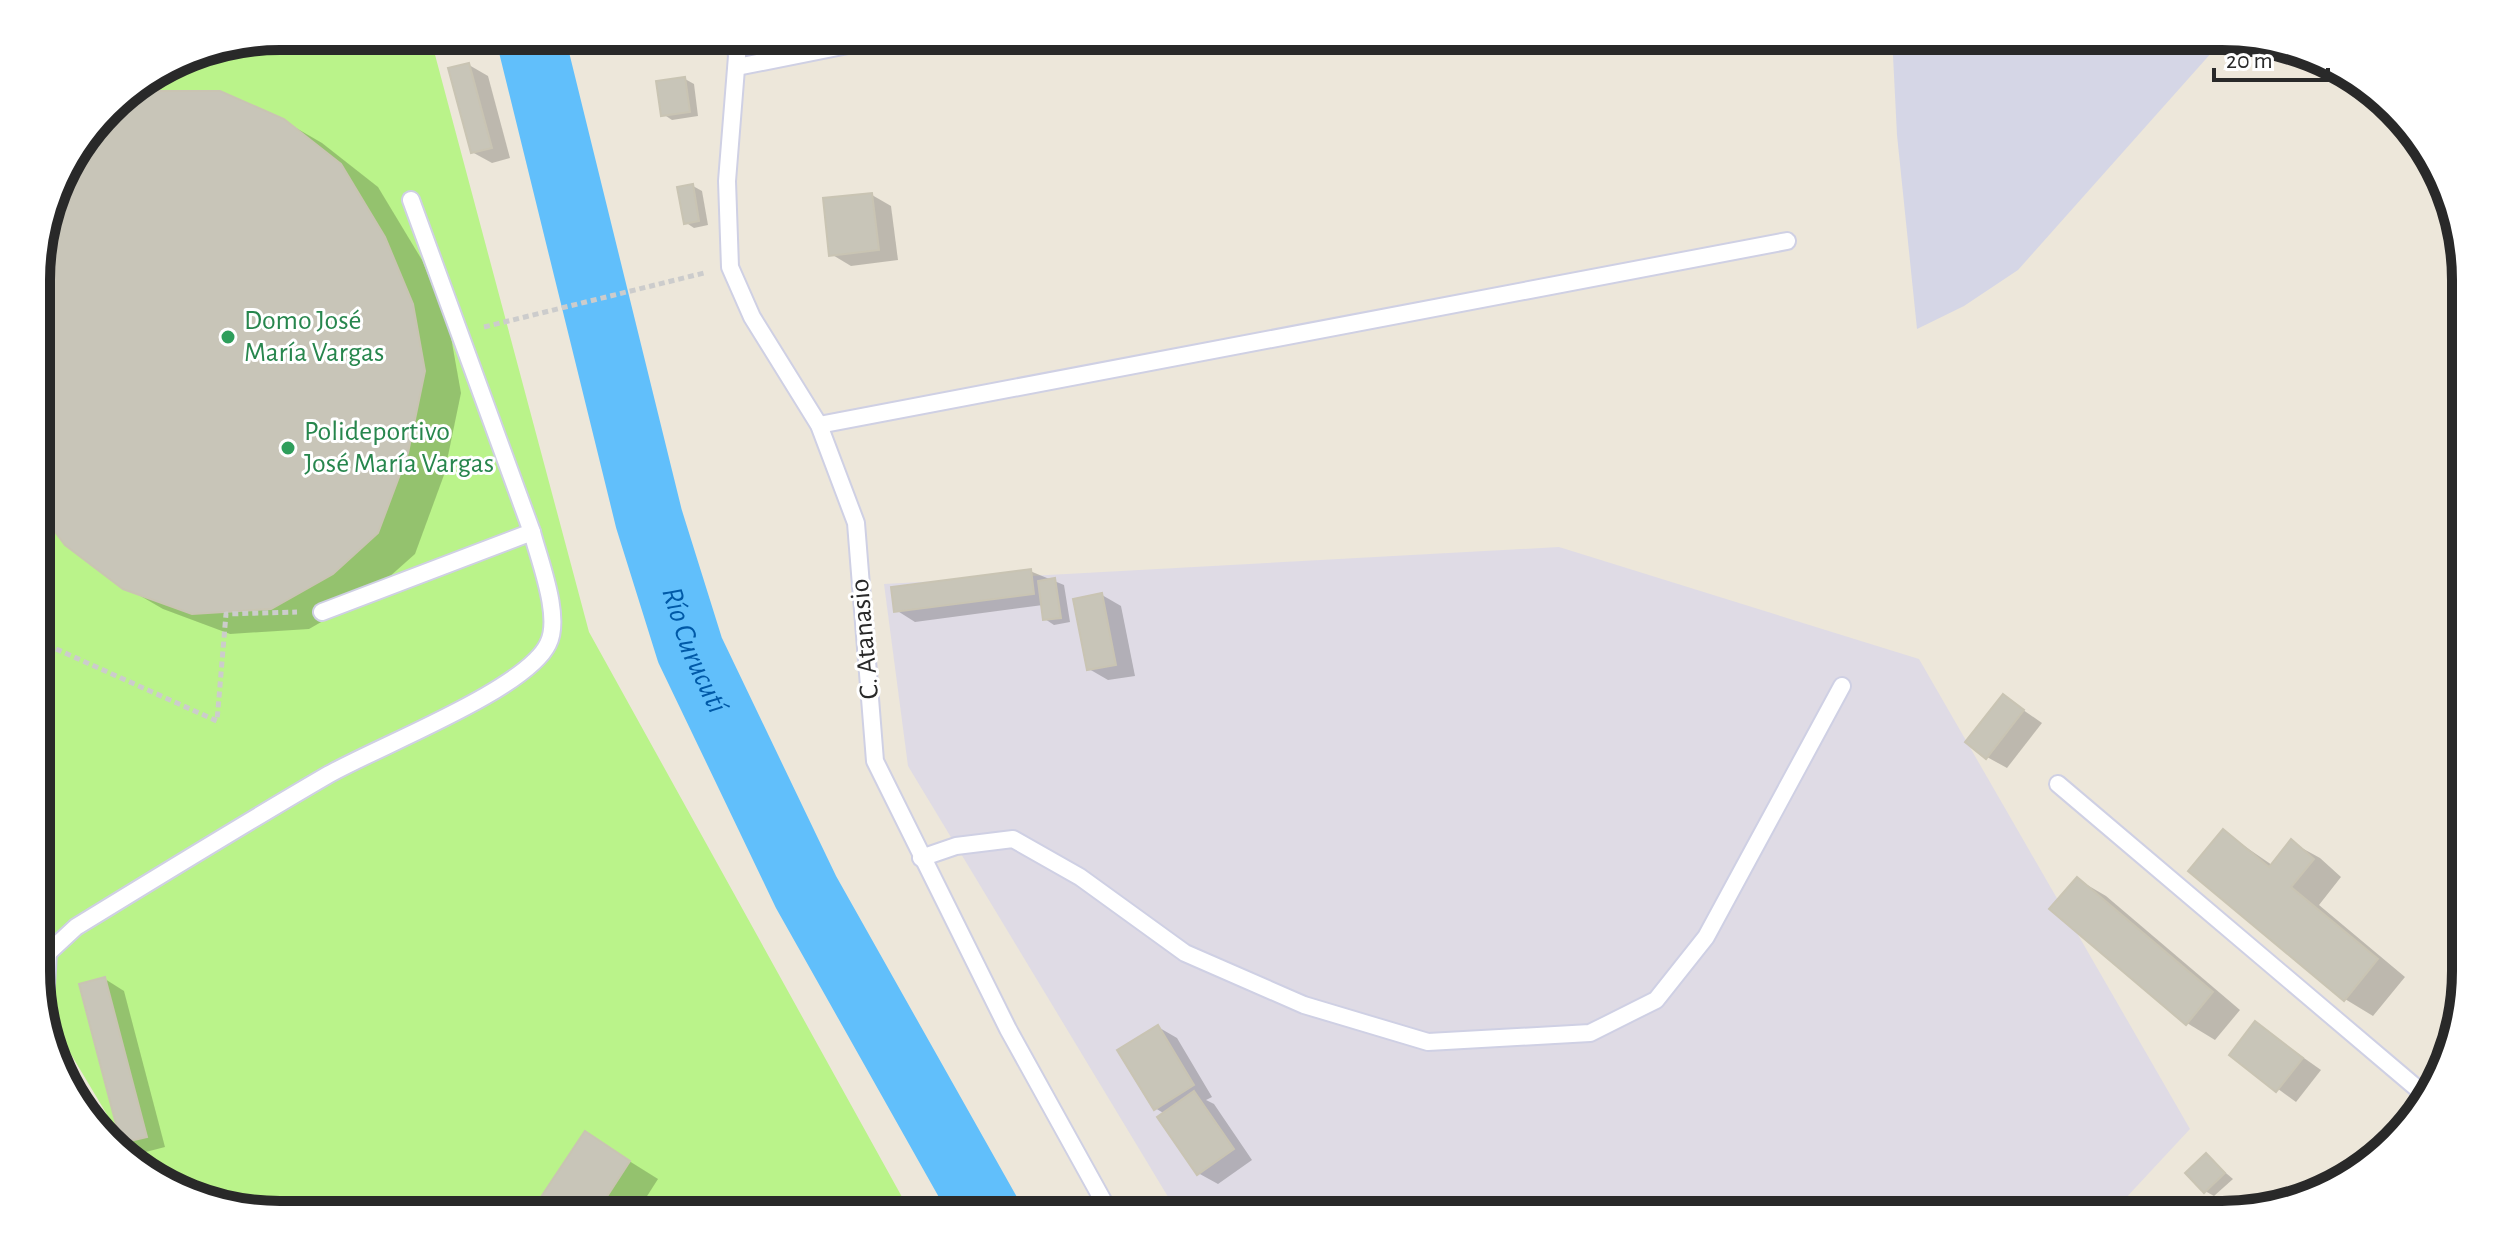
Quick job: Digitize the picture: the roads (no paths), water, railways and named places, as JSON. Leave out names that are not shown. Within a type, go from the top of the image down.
[{"type":"lane","name":"C. Atanasio","points":[[735,50],[737,67],[727,181],[730,267],[752,317],[819,425],[856,523],[875,761],[1008,1029],[1103,1201]]},
{"type":"lane","points":[[737,67],[823,50]]},
{"type":"lane","points":[[50,951],[76,927],[329,774],[486,697],[534,663],[549,643],[553,618],[532,532],[411,200]]},
{"type":"lane","points":[[819,425],[1787,241]]},
{"type":"lane","points":[[322,612],[532,532]]},
{"type":"lane","points":[[921,858],[956,846],[1013,839],[1080,877],[1185,953],[1304,1005],[1428,1042],[1590,1033],[1656,1000],[1706,937],[1842,686]]},
{"type":"lane","points":[[2058,784],[2418,1090]]},
{"type":"waterway","name":"Río Curucutí","points":[[533,50],[649,519],[690,650],[806,892],[980,1201]]},
{"type":"place","name":"Domo José María Vargas","points":[[228,337]]},
{"type":"place","name":"Polideportivo José María Vargas","points":[[288,448]]}]
